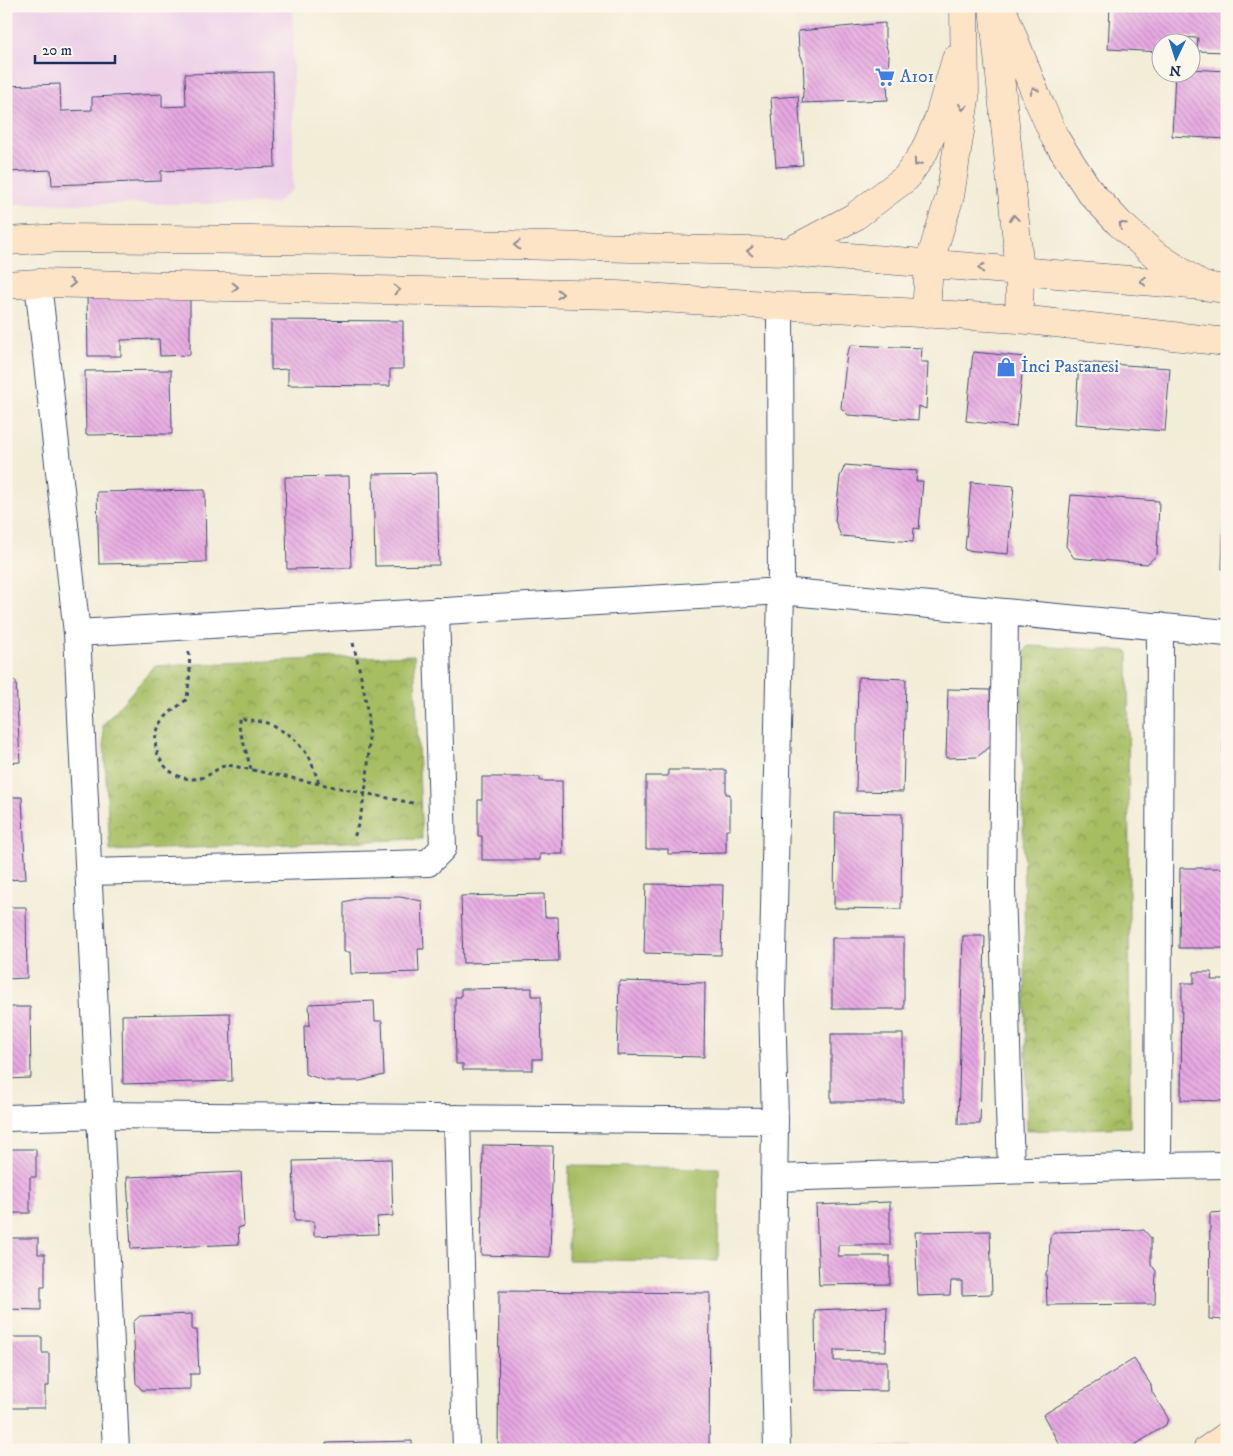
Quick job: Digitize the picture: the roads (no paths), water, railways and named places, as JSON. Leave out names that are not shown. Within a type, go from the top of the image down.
[{"type":"street","points":[[993,6],[1020,271],[1019,319]]},
{"type":"street","points":[[1001,6],[1055,138],[1090,192],[1119,223],[1153,253],[1215,288]]},
{"type":"street","points":[[788,252],[854,217],[906,178],[924,152],[938,120],[956,60],[964,12]]},
{"type":"street","points":[[926,314],[929,264],[950,196],[965,99],[964,12]]},
{"type":"street","points":[[6,241],[64,238],[352,241],[788,252],[1215,288]]},
{"type":"street","points":[[6,285],[38,283],[617,295],[1019,319],[1227,342]]},
{"type":"street","points":[[38,283],[77,633],[116,1450]]},
{"type":"street","points":[[777,1450],[773,1274],[775,1121],[772,1000],[780,591],[780,306]]},
{"type":"street","points":[[77,633],[780,591],[1227,633]]},
{"type":"street","points":[[89,872],[428,863],[443,848],[436,611]]},
{"type":"street","points":[[1005,612],[1002,890],[1011,1170]]},
{"type":"street","points":[[1158,1166],[1160,626]]},
{"type":"street","points":[[6,1118],[100,1115],[775,1121]]},
{"type":"street","points":[[458,1118],[466,1450]]},
{"type":"street","points":[[774,1178],[1158,1166],[1227,1166]]},
{"type":"street","points":[[1207,1450],[1227,1436]]},
{"type":"place","name":"A101","points":[[885,77]]},
{"type":"place","name":"İnci Pastanesi","points":[[1006,367]]}]
